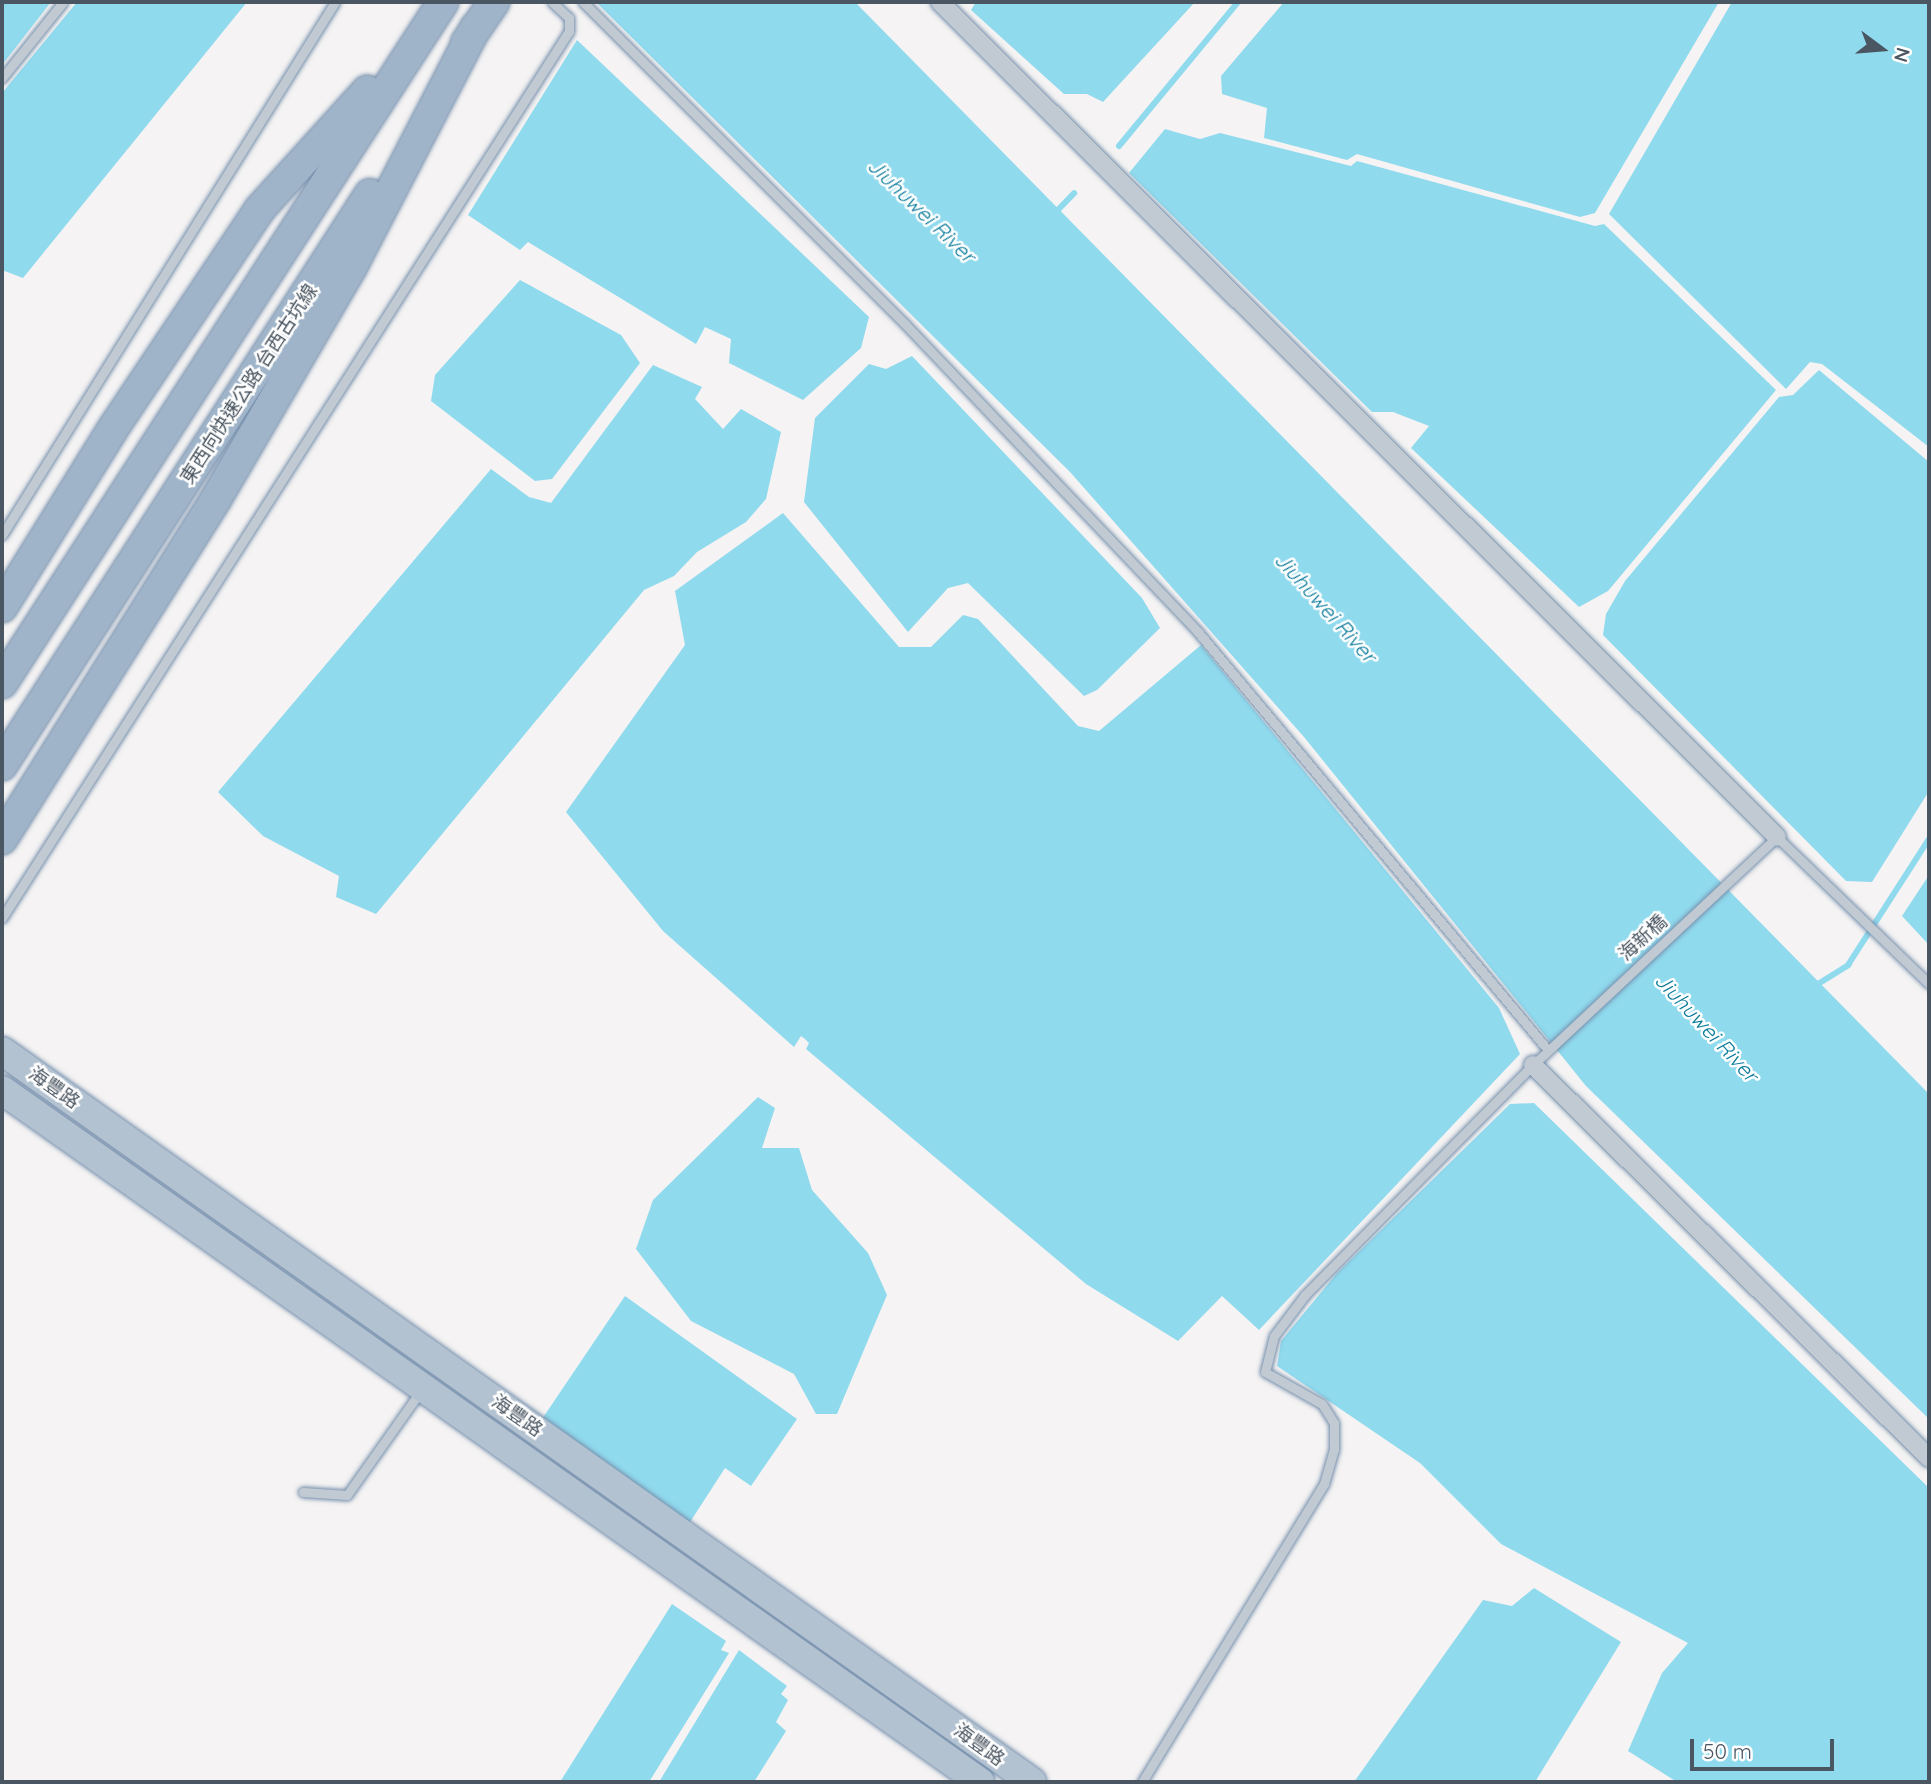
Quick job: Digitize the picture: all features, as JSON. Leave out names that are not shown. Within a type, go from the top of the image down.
[{"type":"highway","name":"東西向快速公路 台西古坑線","points":[[2,765],[494,2]]},
{"type":"highway","points":[[2,683],[438,10]]},
{"type":"highway","points":[[2,607],[114,427],[259,210],[438,10]]},
{"type":"highway","points":[[2,839],[216,499],[352,266],[476,27]]},
{"type":"main road","name":"海豐路","points":[[2,1051],[1032,1782]]},
{"type":"main road","name":"海豐路","points":[[2,1090],[980,1782]]},
{"type":"street","points":[[940,2],[1777,837]]},
{"type":"street","points":[[1533,1065],[1929,1458]]},
{"type":"lane","points":[[2,78],[63,2]]},
{"type":"lane","points":[[2,535],[335,2]]},
{"type":"lane","points":[[2,918],[569,31],[569,18],[552,2]]},
{"type":"lane","points":[[583,2],[905,324],[1198,632],[1548,1050]]},
{"type":"lane","points":[[1777,837],[1929,984]]},
{"type":"lane","name":"海新橋","points":[[1142,1782],[1324,1484],[1334,1450],[1334,1423],[1322,1404],[1265,1372],[1274,1336],[1305,1295],[1548,1050],[1777,837]]},
{"type":"lane","points":[[303,1492],[347,1495],[423,1388]]},
{"type":"water","points":[[2,2],[51,2],[2,65]]},
{"type":"water","points":[[77,2],[247,2],[23,278],[2,270],[2,93]]},
{"type":"water","name":"Jiuhuwei River","points":[[596,2],[855,2],[1929,1094],[1929,1419],[1586,1086],[1304,737],[1070,472]]},
{"type":"water","points":[[976,2],[1195,2],[1103,102],[1087,94],[1064,94],[971,10]]},
{"type":"water","points":[[1284,2],[1719,2],[1595,213],[1580,217],[1357,154],[1347,160],[1264,138],[1267,108],[1222,94],[1221,76]]},
{"type":"water","points":[[1732,2],[1929,2],[1929,447],[1822,364],[1810,362],[1786,389],[1609,214]]},
{"type":"water","points":[[577,40],[869,317],[861,348],[803,400],[729,363],[731,339],[705,327],[696,344],[528,242],[520,250],[468,215]]},
{"type":"water","points":[[1165,129],[1200,139],[1220,133],[1351,166],[1357,161],[1595,226],[1604,224],[1776,390],[1608,591],[1579,607],[1411,448],[1429,426],[1393,412],[1372,412],[1129,173]]},
{"type":"water","points":[[520,280],[621,335],[640,363],[552,479],[535,481],[431,401],[435,375]]},
{"type":"water","points":[[912,356],[1142,598],[1160,628],[1097,690],[1084,696],[968,583],[948,588],[908,632],[804,502],[815,418],[869,364],[886,369]]},
{"type":"water","points":[[653,365],[702,387],[695,399],[723,429],[741,409],[781,432],[766,499],[746,522],[697,552],[674,576],[644,590],[376,914],[336,897],[339,876],[263,836],[218,792],[491,469],[529,497],[551,503]]},
{"type":"water","points":[[1819,370],[1929,462],[1929,791],[1872,882],[1846,881],[1603,635],[1606,614],[1625,581],[1779,397],[1793,395]]},
{"type":"water","points":[[783,513],[899,647],[931,647],[963,615],[978,619],[1078,726],[1099,731],[1201,645],[1499,1008],[1520,1054],[1259,1330],[1222,1296],[1178,1341],[1086,1284],[806,1049],[809,1043],[805,1039],[801,1036],[794,1047],[663,931],[566,812],[685,645],[675,591]]},
{"type":"water","points":[[1929,875],[1929,945],[1902,916]]},
{"type":"water","points":[[758,1097],[775,1108],[762,1148],[799,1148],[812,1190],[868,1253],[887,1295],[837,1414],[816,1414],[794,1374],[691,1321],[636,1249],[653,1200]]},
{"type":"water","points":[[1534,1103],[1929,1488],[1929,1782],[1677,1782],[1628,1751],[1662,1673],[1688,1643],[1501,1544],[1420,1463],[1277,1366],[1281,1341],[1337,1273],[1510,1104]]},
{"type":"water","points":[[625,1296],[797,1419],[751,1486],[725,1468],[683,1533],[540,1422]]},
{"type":"water","points":[[1534,1588],[1621,1642],[1535,1782],[1354,1782],[1483,1600],[1512,1606]]},
{"type":"water","points":[[672,1604],[726,1641],[721,1650],[729,1653],[649,1782],[560,1782]]},
{"type":"water","points":[[739,1650],[787,1686],[781,1694],[788,1700],[776,1722],[786,1731],[754,1782],[659,1782]]},
{"type":"waterway","points":[[1119,146],[1238,2]]},
{"type":"waterway","points":[[1054,214],[1074,193]]},
{"type":"waterway","points":[[1818,984],[1848,965],[1929,839]]}]
